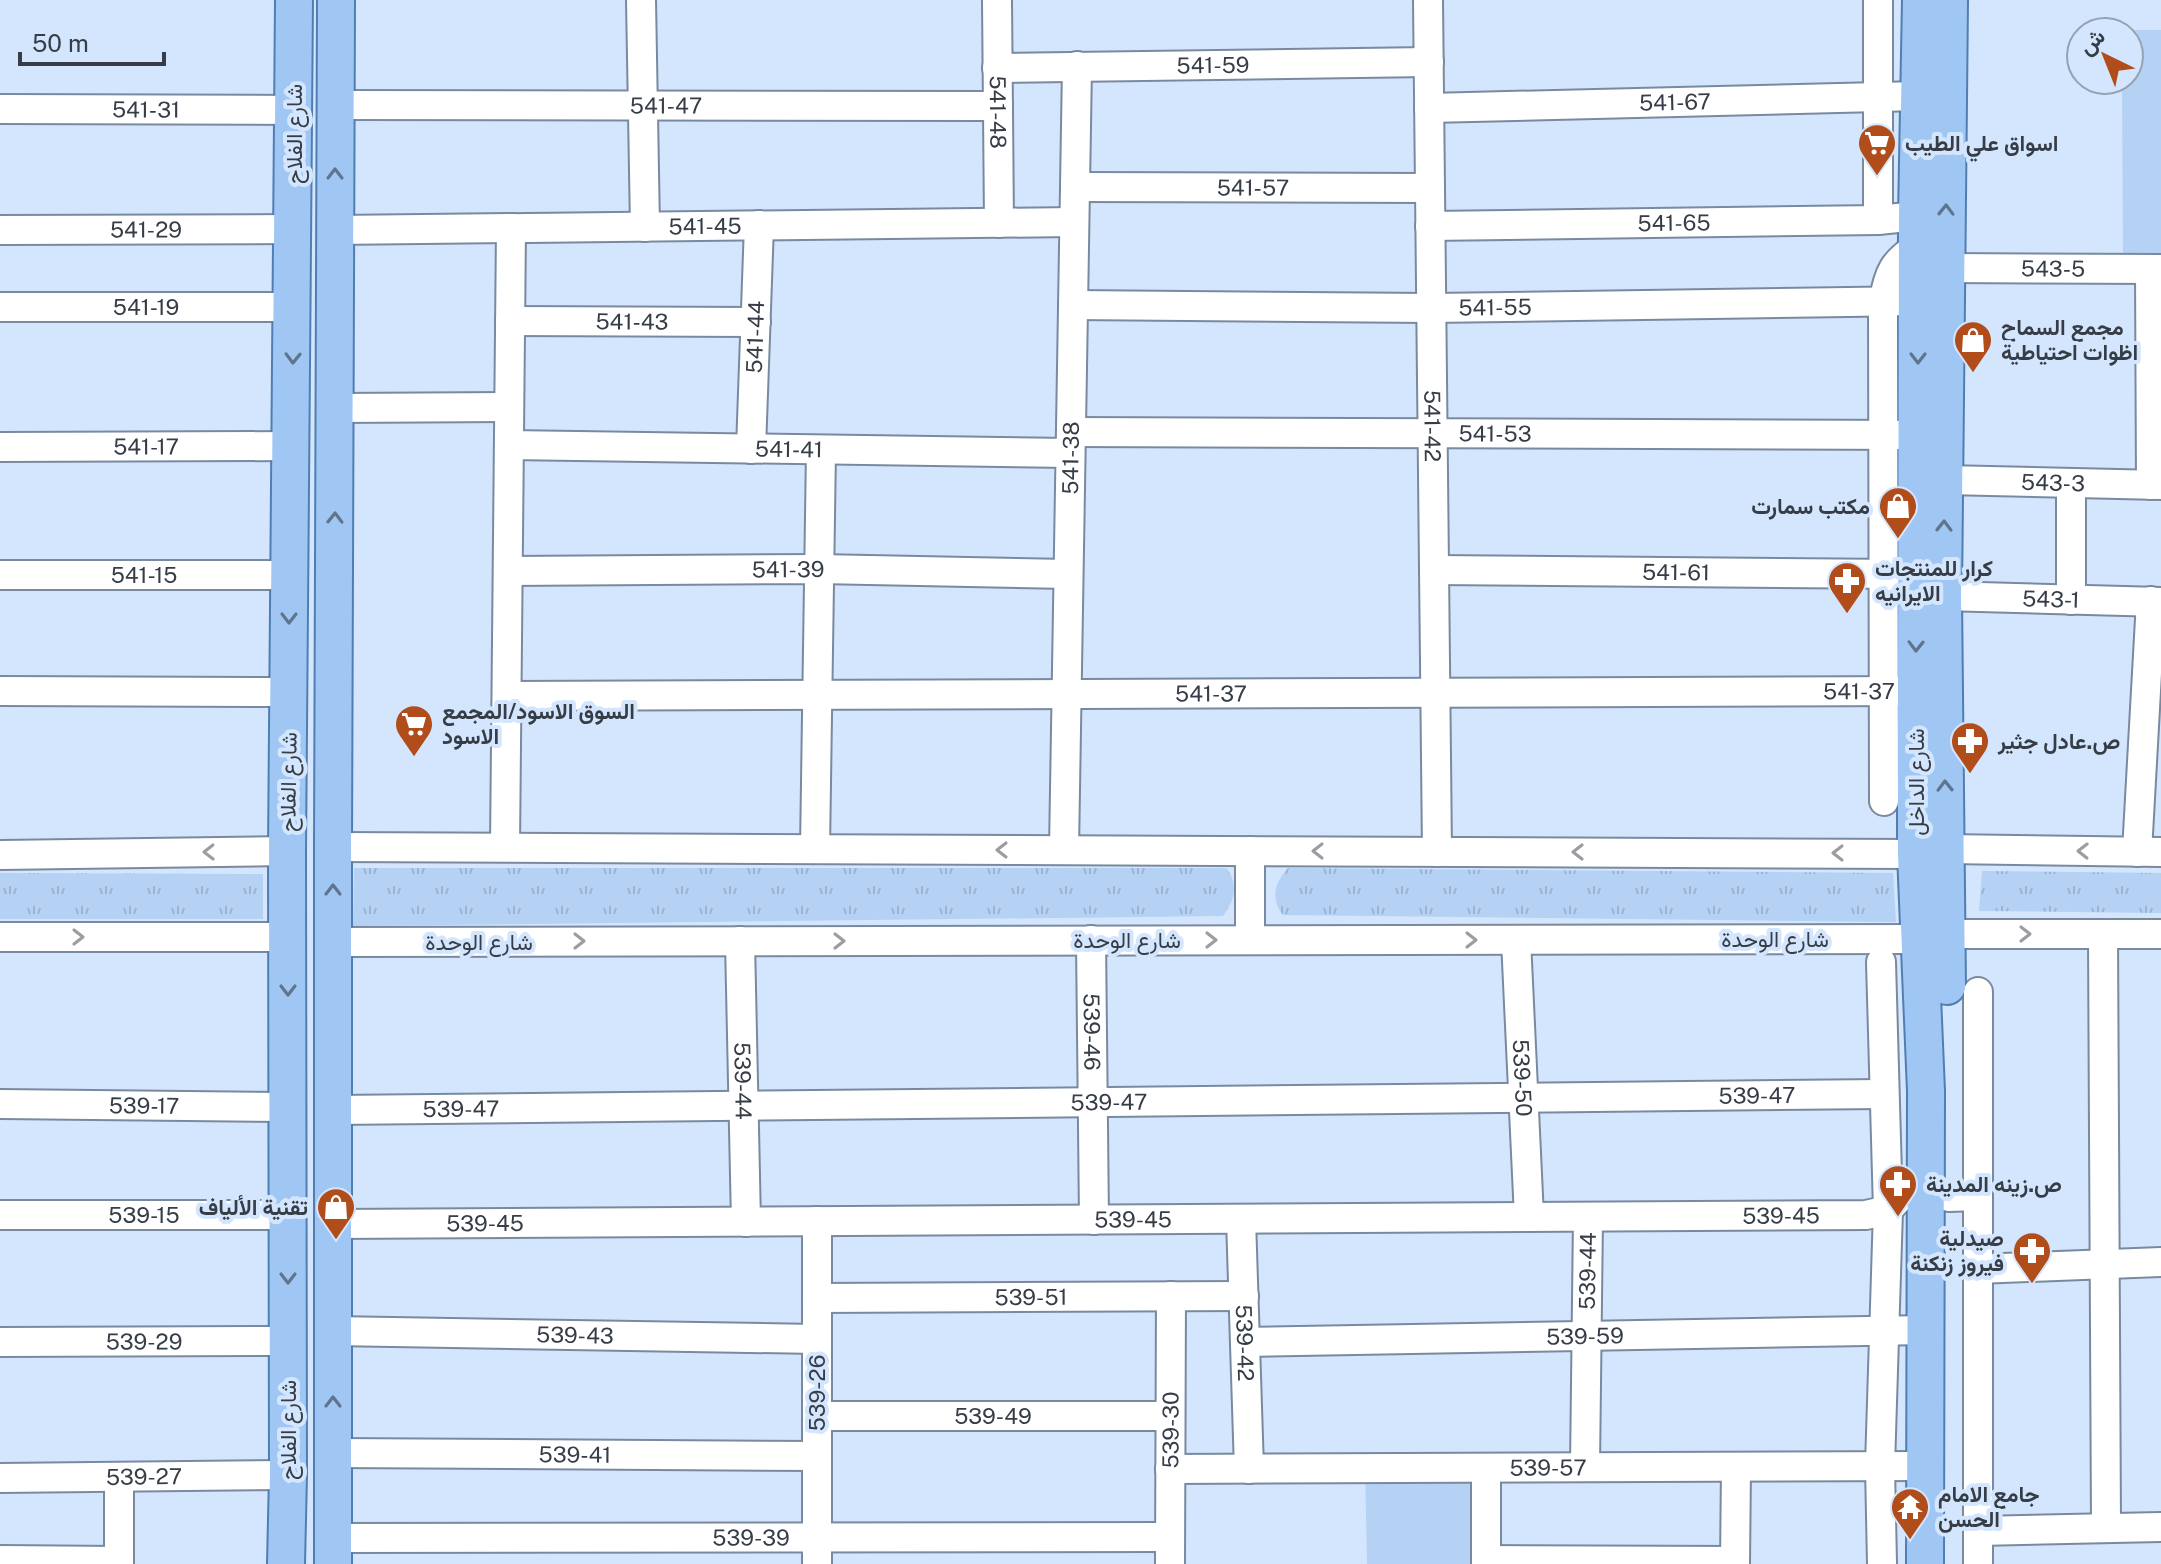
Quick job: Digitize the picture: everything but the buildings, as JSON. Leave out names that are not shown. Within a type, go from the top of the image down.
[{"type":"main road","name":"شارع الفلاح","points":[[286,1564],[287,851],[294,0]]},
{"type":"main road","name":"شارع الفلاح","points":[[333,1551],[336,0]]},
{"type":"main road","name":"شارع الداخل","points":[[1921,0],[1919,96],[1945,480],[1914,581],[1899,691],[1931,851]]},
{"type":"main road","name":"شارع الداخل","points":[[1949,0],[1927,243],[1900,435],[1914,581],[1951,1195],[1949,1564]]},
{"type":"main road","name":"شارع الداخل","points":[[1925,1564],[1926,1330],[1951,1195]]},
{"type":"street","points":[[641,0],[645,227]]},
{"type":"street","name":"541-48","points":[[997,0],[999,223]]},
{"type":"street","name":"541-42","points":[[1428,0],[1437,852]]},
{"type":"street","points":[[1878,0],[1878,220]]},
{"type":"street","name":"541-59","points":[[997,68],[1429,62]]},
{"type":"street","name":"541-38","points":[[1064,850],[1077,66]]},
{"type":"street","name":"541-67","points":[[1429,108],[1919,96]]},
{"type":"street","name":"541-47","points":[[336,105],[998,106]]},
{"type":"street","name":"541-31","points":[[0,109],[294,110]]},
{"type":"street","name":"541-57","points":[[1075,187],[1430,188]]},
{"type":"street","name":"541-65","points":[[1430,226],[1878,220],[1927,243]]},
{"type":"street","name":"541-45","points":[[335,230],[1074,222]]},
{"type":"street","name":"541-44","points":[[751,449],[759,225]]},
{"type":"street","points":[[505,847],[511,228]]},
{"type":"street","name":"541-29","points":[[0,230],[293,229]]},
{"type":"street","points":[[1900,435],[1883,302],[1889,274],[1897,260],[1927,243]]},
{"type":"street","name":"543-5","points":[[1927,243],[2156,269]]},
{"type":"street","points":[[2156,269],[2156,485]]},
{"type":"street","name":"541-55","points":[[1073,305],[1431,308],[1918,301]]},
{"type":"street","name":"541-19","points":[[0,307],[293,307]]},
{"type":"street","name":"541-43","points":[[510,321],[756,322]]},
{"type":"street","points":[[336,408],[509,407]]},
{"type":"street","name":"541-53","points":[[1070,442],[1432,433],[1900,435]]},
{"type":"street","name":"541-41","points":[[509,445],[821,450],[1070,442]]},
{"type":"street","name":"541-17","points":[[0,447],[291,446]]},
{"type":"street","points":[[815,849],[821,450]]},
{"type":"street","name":"543-3","points":[[1945,480],[2156,485]]},
{"type":"street","points":[[2071,483],[2071,600]]},
{"type":"street","name":"541-39","points":[[508,571],[819,569],[1068,574]]},
{"type":"street","name":"541-61","points":[[1434,570],[1914,581]]},
{"type":"street","name":"541-15","points":[[0,575],[289,575]]},
{"type":"street","name":"543-1","points":[[1914,581],[2071,600],[2156,602]]},
{"type":"street","points":[[333,847],[2149,852],[2156,602]]},
{"type":"street","points":[[0,691],[289,692]]},
{"type":"street","points":[[1884,801],[1899,691]]},
{"type":"street","name":"541-37","points":[[507,696],[1899,691]]},
{"type":"street","points":[[0,855],[287,851]]},
{"type":"street","points":[[1250,851],[1250,940]]},
{"type":"street","points":[[2103,934],[2106,1526]]},
{"type":"street","name":"شارع الوحدة","points":[[333,942],[1516,940],[2161,934]]},
{"type":"street","points":[[0,937],[287,937]]},
{"type":"street","name":"539-46","points":[[1091,940],[1094,1220]]},
{"type":"street","name":"539-50","points":[[1516,940],[1529,1217]]},
{"type":"street","name":"539-44","points":[[740,941],[746,1222]]},
{"type":"street","points":[[1881,962],[1888,1210],[1880,1466],[1882,1564]]},
{"type":"street","points":[[1978,992],[1951,1195],[1978,1269],[1978,1564]]},
{"type":"street","name":"539-47","points":[[333,1110],[1883,1094]]},
{"type":"street","name":"539-17","points":[[0,1104],[288,1107]]},
{"type":"street","name":"539-45","points":[[333,1224],[1866,1215],[1888,1210],[1899,1198],[1951,1195]]},
{"type":"street","name":"539-15","points":[[0,1215],[288,1215]]},
{"type":"street","name":"539-44","points":[[1585,1467],[1588,1217]]},
{"type":"street","name":"539-42","points":[[1241,1219],[1249,1469]]},
{"type":"street","name":"539-26","points":[[817,1221],[817,1551]]},
{"type":"street","points":[[1978,1269],[2161,1262]]},
{"type":"street","name":"539-30","points":[[1170,1551],[1171,1296]]},
{"type":"street","name":"539-51","points":[[817,1298],[1244,1296]]},
{"type":"street","name":"539-59","points":[[1245,1342],[1926,1330]]},
{"type":"street","name":"539-43","points":[[333,1331],[817,1339]]},
{"type":"street","name":"539-29","points":[[0,1342],[287,1341]]},
{"type":"street","name":"539-49","points":[[817,1416],[1170,1416]]},
{"type":"street","name":"539-41","points":[[333,1453],[817,1456]]},
{"type":"street","name":"539-57","points":[[1170,1469],[1925,1466]]},
{"type":"street","points":[[1486,1468],[1486,1562],[1735,1562],[1736,1467]]},
{"type":"street","name":"539-27","points":[[0,1478],[288,1475]]},
{"type":"street","points":[[0,1560],[119,1562],[119,1477]]},
{"type":"street","points":[[1978,1531],[2161,1527]]},
{"type":"street","name":"539-39","points":[[333,1551],[1170,1551]]},
{"type":"green space","points":[[2145,30],[2161,30],[2161,257],[2123,257],[2122,96],[2145,96]]},
{"type":"green space","points":[[354,868],[1226,868],[1233,880],[1234,892],[1223,916],[353,926]]},
{"type":"green space","points":[[1288,868],[1893,873],[1896,922],[1283,915],[1275,897],[1280,879]]},
{"type":"green space","points":[[1982,871],[2161,873],[2161,913],[1979,911]]},
{"type":"green space","points":[[0,873],[263,874],[263,919],[0,919]]},
{"type":"green space","points":[[1365,1465],[1486,1468],[1486,1564],[1367,1564]]},
{"type":"place","name":"اسواق علي الطيب","points":[[1877,177]]},
{"type":"place","name":"مجمع السماح اظوات احتياطية","points":[[1973,374]]},
{"type":"place","name":"مكتب سمارت","points":[[1898,540]]},
{"type":"place","name":"كرار للمنتجات الايرانيه","points":[[1847,615]]},
{"type":"place","name":"السوق الاسود/المجمع الاسود","points":[[414,758]]},
{"type":"place","name":"ص.عادل جثير","points":[[1970,775]]},
{"type":"place","name":"ص.زينه المدينة","points":[[1898,1218]]},
{"type":"place","name":"تقنية الألياف","points":[[336,1241]]},
{"type":"place","name":"صيدلية فيروز زنكنة","points":[[2032,1285]]},
{"type":"place","name":"جامع الامام الحسن","points":[[1910,1541]]}]
